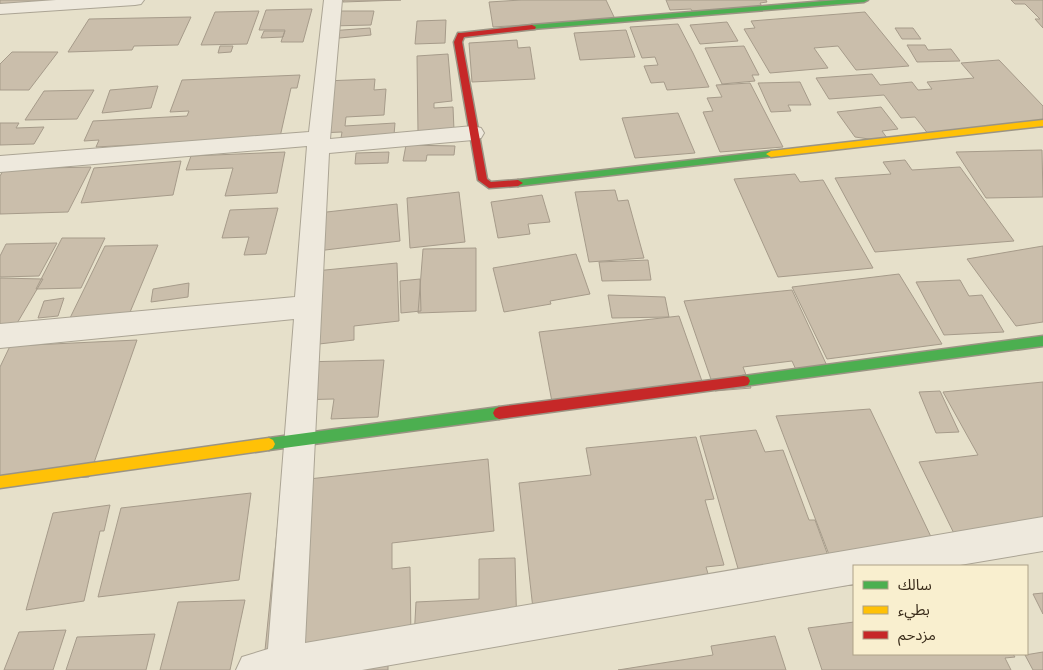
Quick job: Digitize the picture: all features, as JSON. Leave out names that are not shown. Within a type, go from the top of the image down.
[{"type":"street","points":[[0,9],[135,0]]},
{"type":"street","points":[[333,0],[318,142],[298,441],[270,667],[853,566]]},
{"type":"street","points":[[864,0],[484,31],[461,35],[458,42],[473,134],[483,180],[489,185],[501,185],[1043,124]]},
{"type":"street","points":[[0,164],[318,142],[473,134]]},
{"type":"street","points":[[0,336],[307,307]]},
{"type":"street","points":[[0,482],[87,468],[1043,341]]},
{"type":"street","points":[[861,565],[1043,534]]},
{"type":"building","points":[[0,0],[116,0],[0,11]]},
{"type":"building","points":[[344,0],[401,0],[343,2]]},
{"type":"building","points":[[606,0],[615,19],[493,27],[489,2]]},
{"type":"building","points":[[666,0],[766,0],[767,2],[760,3],[763,9],[692,11],[691,9],[670,10]]},
{"type":"building","points":[[1011,0],[1043,0],[1043,28],[1035,19],[1040,19],[1025,4],[1015,4]]},
{"type":"building","points":[[312,9],[303,42],[281,42],[285,30],[259,30],[266,10]]},
{"type":"building","points":[[259,11],[247,44],[201,45],[215,12]]},
{"type":"building","points":[[333,11],[374,11],[371,25],[330,26]]},
{"type":"building","points":[[865,12],[909,66],[856,70],[838,46],[814,48],[828,68],[770,73],[744,29],[755,28],[751,21]]},
{"type":"building","points":[[191,17],[178,45],[134,46],[132,50],[68,52],[89,19]]},
{"type":"building","points":[[446,20],[445,43],[415,44],[417,21]]},
{"type":"building","points":[[727,22],[738,41],[700,44],[690,25]]},
{"type":"building","points":[[678,24],[709,87],[667,90],[664,82],[651,83],[644,66],[658,65],[655,57],[642,58],[630,27]]},
{"type":"building","points":[[370,28],[371,35],[329,39],[329,31]]},
{"type":"building","points":[[895,28],[913,28],[921,39],[902,39]]},
{"type":"building","points":[[626,30],[635,57],[580,60],[574,33]]},
{"type":"building","points":[[264,31],[285,31],[283,37],[261,38]]},
{"type":"building","points":[[517,40],[518,48],[530,47],[535,79],[472,82],[469,43]]},
{"type":"building","points":[[907,45],[925,45],[928,50],[951,49],[960,61],[917,62]]},
{"type":"building","points":[[220,46],[233,46],[231,52],[218,53]]},
{"type":"building","points":[[744,46],[759,75],[752,75],[755,81],[722,84],[705,48]]},
{"type":"building","points":[[12,52],[58,52],[29,90],[0,90],[0,64]]},
{"type":"building","points":[[448,54],[452,101],[434,103],[434,108],[453,107],[454,130],[418,132],[417,56]]},
{"type":"building","points":[[999,60],[1043,106],[1043,127],[929,135],[915,117],[901,118],[884,95],[829,99],[816,78],[872,74],[880,85],[912,82],[918,90],[932,89],[927,82],[974,78],[961,63]]},
{"type":"building","points":[[300,75],[297,88],[291,88],[280,137],[96,147],[99,140],[84,141],[93,121],[187,116],[189,111],[170,112],[182,80]]},
{"type":"building","points":[[375,79],[374,90],[386,89],[384,115],[346,117],[345,126],[395,123],[394,135],[341,138],[342,132],[318,133],[324,81]]},
{"type":"building","points":[[800,82],[811,105],[788,105],[791,111],[771,112],[758,83]]},
{"type":"building","points":[[750,83],[783,147],[720,152],[703,112],[713,111],[707,98],[722,97],[716,85]]},
{"type":"building","points":[[158,86],[151,108],[102,113],[110,90]]},
{"type":"building","points":[[94,90],[77,119],[25,120],[44,91]]},
{"type":"building","points":[[881,107],[898,129],[882,131],[890,142],[855,137],[837,112]]},
{"type":"building","points":[[678,113],[695,153],[635,158],[622,118]]},
{"type":"building","points":[[0,123],[19,123],[16,128],[44,127],[34,144],[0,145]]},
{"type":"building","points":[[406,145],[455,146],[454,155],[427,155],[426,161],[403,161]]},
{"type":"building","points":[[1042,150],[1043,197],[986,198],[956,152]]},
{"type":"building","points":[[285,152],[277,193],[225,196],[233,168],[186,170],[191,156]]},
{"type":"building","points":[[389,152],[388,163],[355,164],[356,153]]},
{"type":"building","points":[[905,160],[912,170],[960,167],[1014,241],[875,252],[835,178],[891,174],[883,162]]},
{"type":"building","points":[[181,161],[173,195],[81,203],[94,168]]},
{"type":"building","points":[[91,167],[68,212],[0,214],[0,176],[4,169]]},
{"type":"building","points":[[795,174],[800,182],[823,180],[873,268],[778,277],[734,179]]},
{"type":"building","points":[[615,190],[618,201],[628,200],[644,258],[589,262],[575,192]]},
{"type":"building","points":[[459,192],[465,242],[410,248],[407,198]]},
{"type":"building","points":[[542,195],[550,222],[528,224],[530,234],[498,238],[491,202]]},
{"type":"building","points":[[397,204],[400,241],[317,251],[318,213]]},
{"type":"building","points":[[278,208],[266,254],[244,255],[249,237],[222,238],[230,210]]},
{"type":"building","points":[[62,238],[105,238],[81,288],[36,289]]},
{"type":"building","points":[[57,243],[39,276],[0,277],[0,256],[6,244]]},
{"type":"building","points":[[158,245],[128,317],[70,318],[105,246]]},
{"type":"building","points":[[1043,246],[1043,322],[1016,326],[967,259]]},
{"type":"building","points":[[476,248],[476,311],[418,313],[423,249]]},
{"type":"building","points":[[576,254],[590,294],[550,301],[551,304],[504,312],[493,268]]},
{"type":"building","points":[[648,260],[651,280],[602,281],[599,262]]},
{"type":"building","points":[[397,263],[399,321],[354,326],[354,340],[319,344],[315,271]]},
{"type":"building","points":[[899,274],[942,344],[827,359],[792,287]]},
{"type":"building","points":[[0,278],[43,279],[16,325],[0,324]]},
{"type":"building","points":[[420,279],[421,311],[401,313],[400,281]]},
{"type":"building","points":[[960,280],[969,296],[982,295],[1004,332],[944,335],[916,282]]},
{"type":"building","points":[[189,283],[188,297],[151,302],[153,289]]},
{"type":"building","points":[[792,290],[828,368],[797,372],[792,361],[743,367],[751,388],[715,391],[684,301]]},
{"type":"building","points":[[608,295],[665,297],[669,317],[612,318]]},
{"type":"building","points":[[64,298],[58,316],[38,318],[44,301]]},
{"type":"building","points":[[679,316],[703,384],[552,402],[539,332]]},
{"type":"building","points":[[137,340],[89,477],[0,482],[0,367],[10,346]]},
{"type":"building","points":[[384,360],[378,417],[331,419],[334,399],[293,400],[301,362]]},
{"type":"building","points":[[1043,382],[1043,549],[966,558],[919,462],[978,455],[943,392]]},
{"type":"building","points":[[940,391],[959,432],[936,433],[919,392]]},
{"type":"building","points":[[870,409],[933,541],[887,547],[895,565],[853,565],[853,585],[841,586],[776,416]]},
{"type":"building","points":[[756,430],[765,452],[783,450],[809,520],[815,520],[830,561],[739,572],[700,436]]},
{"type":"building","points":[[696,437],[714,499],[705,500],[724,565],[706,567],[712,587],[533,609],[519,483],[591,475],[586,448]]},
{"type":"building","points":[[488,459],[494,531],[392,543],[392,569],[410,567],[411,639],[388,642],[388,670],[263,670],[282,482]]},
{"type":"building","points":[[251,493],[239,580],[98,597],[121,508]]},
{"type":"building","points":[[110,505],[104,531],[100,531],[84,601],[26,610],[53,513]]},
{"type":"building","points":[[515,558],[517,634],[414,639],[416,602],[479,599],[479,559]]},
{"type":"building","points":[[1043,593],[1043,614],[1033,594]]},
{"type":"building","points":[[245,600],[230,670],[160,670],[178,602]]},
{"type":"building","points":[[853,622],[853,655],[1014,655],[1015,657],[1005,658],[1011,670],[822,670],[808,628]]},
{"type":"building","points":[[66,630],[53,670],[4,670],[19,632]]},
{"type":"building","points":[[155,634],[146,670],[66,670],[77,637]]},
{"type":"building","points":[[775,636],[786,670],[618,670],[713,655],[711,646]]},
{"type":"building","points":[[1043,652],[1043,670],[1033,670],[1025,655]]},
{"type":"traffic: fast","points":[[532,27],[864,0]]},
{"type":"traffic: fast","points":[[518,183],[771,154]]},
{"type":"traffic: fast","points":[[744,381],[1043,341]]},
{"type":"traffic: fast","points":[[269,444],[499,413]]},
{"type":"traffic: slow","points":[[771,154],[1043,123]]},
{"type":"traffic: slow","points":[[0,482],[269,444]]},
{"type":"traffic: jam","points":[[518,183],[489,185],[483,180],[458,42],[461,35],[532,27]]},
{"type":"traffic: jam","points":[[499,413],[744,381]]}]
